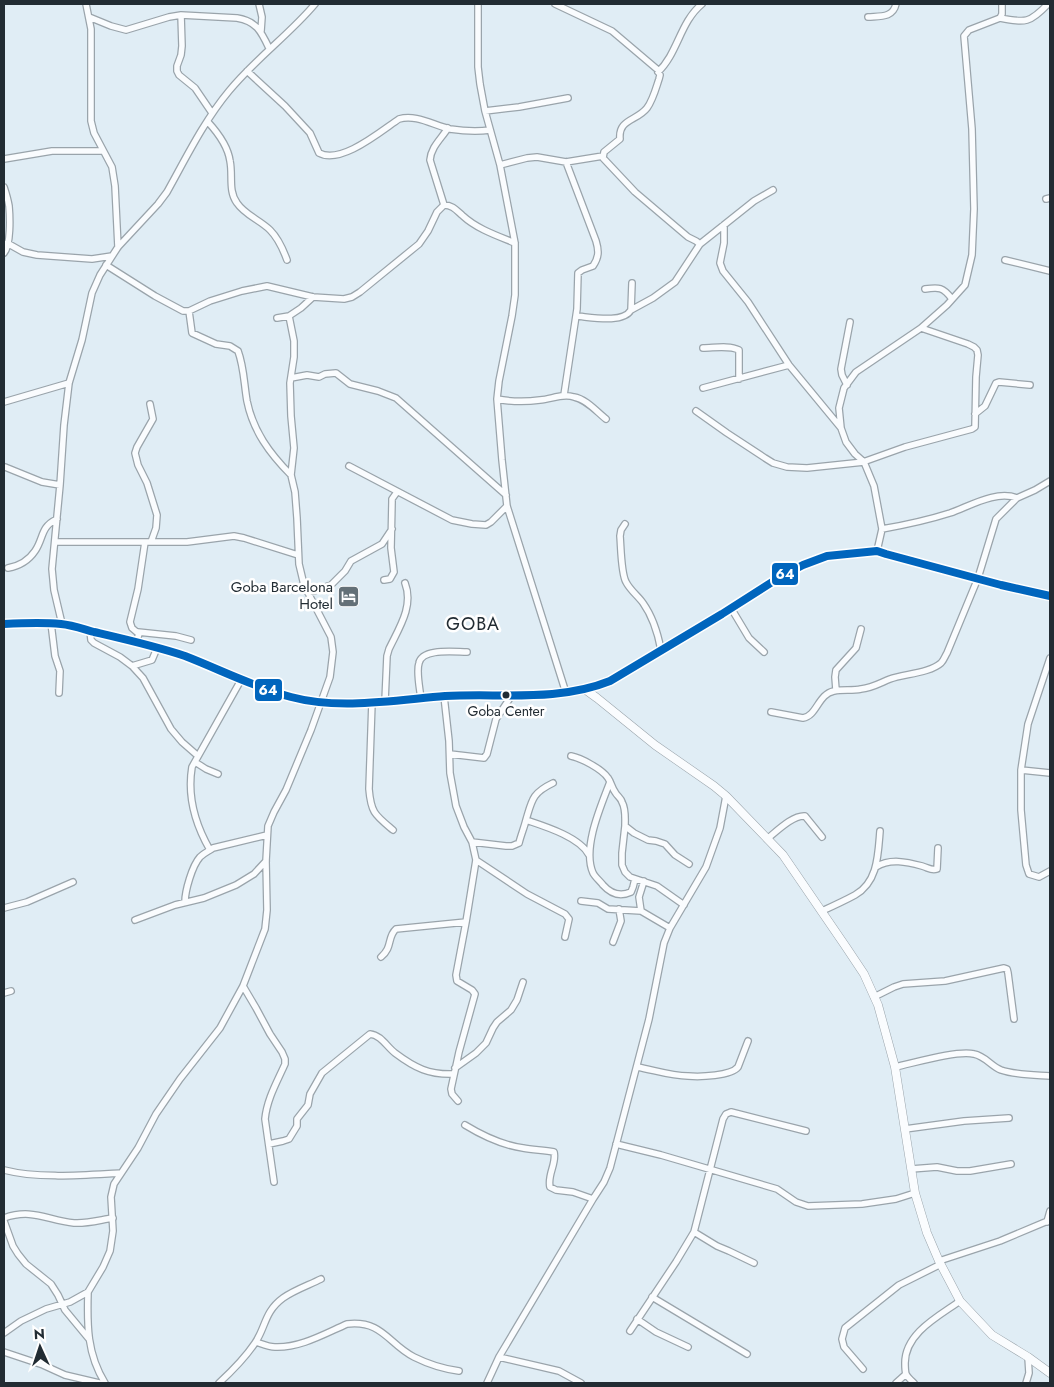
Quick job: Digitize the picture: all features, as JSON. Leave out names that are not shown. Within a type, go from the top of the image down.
[{"type":"street","points":[[86,4],[91,38],[91,122],[94,133],[112,167],[115,186],[118,247]]},
{"type":"street","points":[[259,4],[262,17],[261,31]]},
{"type":"street","points":[[62,624],[54,590],[52,569],[64,424],[69,383],[82,340],[92,293],[106,265],[118,247],[167,192],[212,113],[229,90],[269,48],[296,26],[315,4]]},
{"type":"street","points":[[478,4],[478,67],[484,111],[500,165],[516,243],[515,295],[497,399],[507,506],[566,693]]},
{"type":"street","points":[[554,4],[612,31],[654,65],[658,72],[659,79],[648,107],[621,127],[620,139],[604,152],[603,156]]},
{"type":"street","points":[[658,72],[666,63],[692,13],[702,4]]},
{"type":"street","points":[[868,17],[888,15],[895,9],[896,4]]},
{"type":"street","points":[[1000,18],[1002,4]]},
{"type":"street","points":[[877,550],[882,530],[874,486],[864,462],[846,442],[841,428],[839,408],[844,388],[856,372],[922,328],[965,285],[972,255],[974,209],[972,129],[964,36],[969,30],[1000,18],[1017,22],[1027,21],[1038,15],[1048,4]]},
{"type":"street","points":[[89,18],[126,30],[181,15],[245,20],[259,28],[269,48]]},
{"type":"street","points":[[181,15],[182,46],[177,72],[195,88],[212,113]]},
{"type":"street","points":[[247,71],[285,106],[310,133],[318,153],[321,155],[333,156],[350,150],[405,117],[448,128],[479,132],[490,130]]},
{"type":"street","points":[[484,111],[568,98]]},
{"type":"street","points":[[208,122],[218,133],[227,149],[233,196],[237,204],[252,218],[268,228],[274,235],[287,260]]},
{"type":"street","points":[[444,204],[430,160],[433,149],[448,128]]},
{"type":"street","points":[[4,158],[52,151],[104,151]]},
{"type":"street","points":[[500,165],[526,158],[566,162],[603,156]]},
{"type":"street","points":[[603,156],[635,192],[688,237],[700,244]]},
{"type":"street","points":[[564,395],[576,316],[578,273],[593,266],[599,250],[566,162]]},
{"type":"street","points":[[4,187],[9,205],[10,227],[4,254]]},
{"type":"street","points":[[631,310],[653,298],[675,282],[700,244],[754,201],[772,190]]},
{"type":"street","points":[[444,204],[453,207],[465,218],[480,227],[516,243]]},
{"type":"street","points":[[106,265],[155,296],[189,312],[210,301],[242,291],[267,286],[313,297],[344,299],[360,292],[419,244],[437,212],[444,204]]},
{"type":"street","points":[[724,225],[721,268],[756,314],[789,365],[841,428]]},
{"type":"street","points":[[7,243],[23,252],[37,254],[92,259],[112,256]]},
{"type":"street","points":[[1005,260],[1050,271]]},
{"type":"street","points":[[576,316],[608,319],[630,314],[632,283]]},
{"type":"street","points":[[925,289],[941,288],[952,299]]},
{"type":"street","points":[[276,318],[290,316],[313,297]]},
{"type":"street","points":[[189,312],[192,333],[216,344],[230,346],[238,351],[243,368],[250,415],[264,443],[291,475]]},
{"type":"street","points":[[4,1333],[46,1309],[70,1302],[88,1292],[103,1268],[110,1251],[113,1231],[111,1197],[114,1184],[180,1078],[220,1028],[243,986],[265,929],[268,826],[286,790],[330,677],[333,645],[331,637],[304,586],[300,574],[295,492],[291,475],[294,448],[290,397],[294,341],[290,316]]},
{"type":"street","points":[[847,384],[843,379],[841,369],[850,322]]},
{"type":"street","points":[[696,411],[764,458],[787,467],[807,468],[864,462],[905,447],[972,429],[974,427],[977,350],[968,344],[922,328]]},
{"type":"street","points":[[703,348],[736,348],[739,350],[739,379]]},
{"type":"street","points":[[703,388],[789,365]]},
{"type":"street","points":[[291,378],[307,375],[319,377],[325,374],[336,373],[350,384],[396,398],[506,496]]},
{"type":"street","points":[[4,402],[69,383]]},
{"type":"street","points":[[974,414],[985,406],[996,383],[1030,385]]},
{"type":"street","points":[[497,399],[524,402],[564,395],[576,397],[606,419]]},
{"type":"street","points":[[150,404],[153,419],[137,447],[136,454],[138,465],[147,483],[157,515],[156,528],[148,542],[130,622],[132,628],[138,632],[176,636],[192,640]]},
{"type":"street","points":[[349,466],[452,520],[486,525],[507,506]]},
{"type":"street","points":[[5,467],[42,482],[60,485]]},
{"type":"street","points":[[771,712],[808,717],[812,714],[819,701],[830,692],[873,687],[890,679],[933,667],[941,662],[947,653],[978,578],[996,520],[1017,498],[1050,481]]},
{"type":"street","points":[[384,580],[390,579],[394,572],[391,548],[392,499],[397,492]]},
{"type":"street","points":[[882,530],[950,513],[988,499],[1003,496],[1017,498]]},
{"type":"street","points":[[8,568],[23,563],[35,552],[45,528],[49,523],[57,519]]},
{"type":"street","points":[[625,524],[620,536],[624,577],[632,591],[644,603],[658,637],[661,650]]},
{"type":"street","points":[[308,593],[336,581],[354,559],[382,544],[392,529]]},
{"type":"street","points":[[55,542],[187,542],[234,536],[298,555]]},
{"type":"street","points":[[4,624],[62,624],[185,656],[241,680],[293,698],[349,703],[444,696],[566,693],[586,690],[610,681],[780,577],[803,565],[827,556],[877,550],[1001,585],[1050,596]]},
{"type":"street","points":[[385,701],[387,656],[408,608],[409,598],[405,583]]},
{"type":"street","points":[[731,608],[749,638],[764,652]]},
{"type":"street","points":[[51,623],[55,656],[60,671],[59,693]]},
{"type":"street","points":[[836,690],[834,677],[836,670],[856,648],[861,630]]},
{"type":"street","points":[[90,631],[94,643],[120,657],[143,678],[171,729],[206,769],[218,774]]},
{"type":"street","points":[[136,642],[139,636],[138,632]]},
{"type":"street","points":[[132,666],[152,660],[157,648]]},
{"type":"street","points":[[421,699],[418,664],[420,658],[428,653],[466,652]]},
{"type":"street","points":[[1050,658],[1028,724],[1021,770],[1021,810],[1026,864],[1029,874],[1039,876],[1050,871]]},
{"type":"street","points":[[210,850],[198,827],[192,808],[190,773],[241,680]]},
{"type":"street","points":[[586,690],[655,745],[714,786],[784,855],[864,974],[878,1005],[895,1067],[915,1193],[927,1234],[940,1263],[960,1301],[992,1335],[1050,1373]]},
{"type":"street","points":[[450,754],[484,758],[487,754],[496,719],[512,695]]},
{"type":"street","points":[[444,696],[450,773],[456,806],[472,842],[476,860],[456,975],[457,981],[475,994],[451,1089],[452,1094],[458,1100]]},
{"type":"street","points":[[372,702],[370,800],[374,813],[393,830]]},
{"type":"street","points":[[571,756],[578,757],[605,774],[622,802],[625,811],[622,865],[624,872],[635,879],[657,886],[684,905]]},
{"type":"street","points":[[1021,770],[1050,773]]},
{"type":"street","points":[[610,782],[592,834],[590,857],[593,873],[614,894],[625,895],[631,892],[635,879]]},
{"type":"street","points":[[472,842],[506,846],[519,843],[529,805],[534,797],[545,787],[552,784]]},
{"type":"street","points":[[487,1383],[499,1357],[604,1182],[610,1168],[649,1019],[660,955],[670,928],[706,867],[720,828],[726,796]]},
{"type":"street","points":[[767,839],[795,817],[803,815],[822,838]]},
{"type":"street","points":[[526,820],[571,839],[583,847],[590,857]]},
{"type":"street","points":[[625,826],[648,840],[665,844],[689,864]]},
{"type":"street","points":[[822,911],[855,895],[871,879],[876,867],[880,831]]},
{"type":"street","points":[[185,902],[187,886],[199,858],[210,850],[267,835]]},
{"type":"street","points":[[876,867],[886,862],[894,861],[935,870],[938,868],[938,848]]},
{"type":"street","points":[[476,860],[527,894],[565,914],[569,919],[565,937]]},
{"type":"street","points":[[135,920],[174,905],[204,898],[236,885],[254,874],[266,861]]},
{"type":"street","points":[[641,911],[639,897],[644,881]]},
{"type":"street","points":[[4,908],[27,902],[73,882]]},
{"type":"street","points":[[581,901],[598,903],[608,909],[641,911],[670,928]]},
{"type":"street","points":[[613,942],[621,920],[619,909]]},
{"type":"street","points":[[381,957],[387,952],[393,932],[396,929],[466,922]]},
{"type":"street","points":[[874,997],[903,984],[945,981],[1004,968],[1008,973],[1014,1020]]},
{"type":"street","points":[[269,1144],[289,1139],[296,1126],[297,1119],[308,1105],[310,1094],[322,1072],[370,1034],[376,1036],[411,1064],[426,1071],[433,1073],[455,1071],[486,1043],[493,1028],[511,1010],[517,1000],[523,982]]},
{"type":"street","points":[[243,986],[285,1059],[285,1064],[269,1099],[265,1119],[274,1182]]},
{"type":"street","points":[[4,993],[12,991]]},
{"type":"street","points":[[637,1067],[688,1076],[725,1074],[738,1068],[748,1040]]},
{"type":"street","points":[[895,1067],[968,1053],[977,1055],[1001,1070],[1050,1076]]},
{"type":"street","points":[[630,1331],[694,1232],[709,1169],[726,1114],[728,1112],[806,1131]]},
{"type":"street","points":[[905,1129],[964,1121],[1009,1118]]},
{"type":"street","points":[[465,1125],[482,1136],[500,1143],[554,1152],[555,1158],[548,1182],[550,1187],[593,1199]]},
{"type":"street","points":[[616,1144],[661,1155],[777,1189],[796,1202],[808,1206],[862,1204],[896,1199],[915,1193]]},
{"type":"street","points":[[911,1168],[937,1166],[957,1171],[970,1171],[1011,1164]]},
{"type":"street","points":[[4,1170],[21,1174],[79,1175],[121,1173]]},
{"type":"street","points":[[864,1369],[844,1347],[842,1339],[845,1328],[899,1285],[940,1263],[1049,1221],[1050,1211]]},
{"type":"street","points":[[89,1338],[68,1314],[51,1284],[26,1264],[18,1254],[13,1246],[4,1219],[15,1214],[31,1214],[77,1223],[113,1218]]},
{"type":"street","points":[[694,1232],[717,1246],[754,1263]]},
{"type":"street","points":[[219,1383],[256,1342],[271,1310],[282,1299],[321,1279]]},
{"type":"street","points":[[88,1292],[89,1338],[96,1368],[105,1383]]},
{"type":"street","points":[[652,1297],[747,1354]]},
{"type":"street","points":[[914,1383],[906,1374],[905,1357],[908,1347],[915,1336],[960,1301]]},
{"type":"street","points":[[637,1320],[656,1332],[688,1347]]},
{"type":"street","points":[[256,1342],[273,1347],[292,1345],[305,1342],[347,1324],[354,1323],[376,1328],[414,1357],[438,1367],[459,1371]]},
{"type":"street","points":[[4,1352],[35,1362],[65,1375],[99,1383]]},
{"type":"street","points":[[499,1357],[559,1371],[581,1383]]},
{"type":"street","points":[[1026,1383],[1029,1373],[1028,1357]]},
{"type":"street","points":[[896,1383],[906,1374]]},
{"type":"transit line","name":"64","points":[[4,624],[47,623],[73,626],[185,656],[291,697],[328,703],[368,703],[445,696],[549,694],[590,688],[610,681],[780,577],[803,565],[827,556],[877,551],[1001,585],[1050,596]]},
{"type":"place","name":"Goba Barcelona Hotel","points":[[349,596]]},
{"type":"place","name":"Goba Center","points":[[506,695]]},
{"type":"district","name":"GOBA","points":[[473,624]]}]
